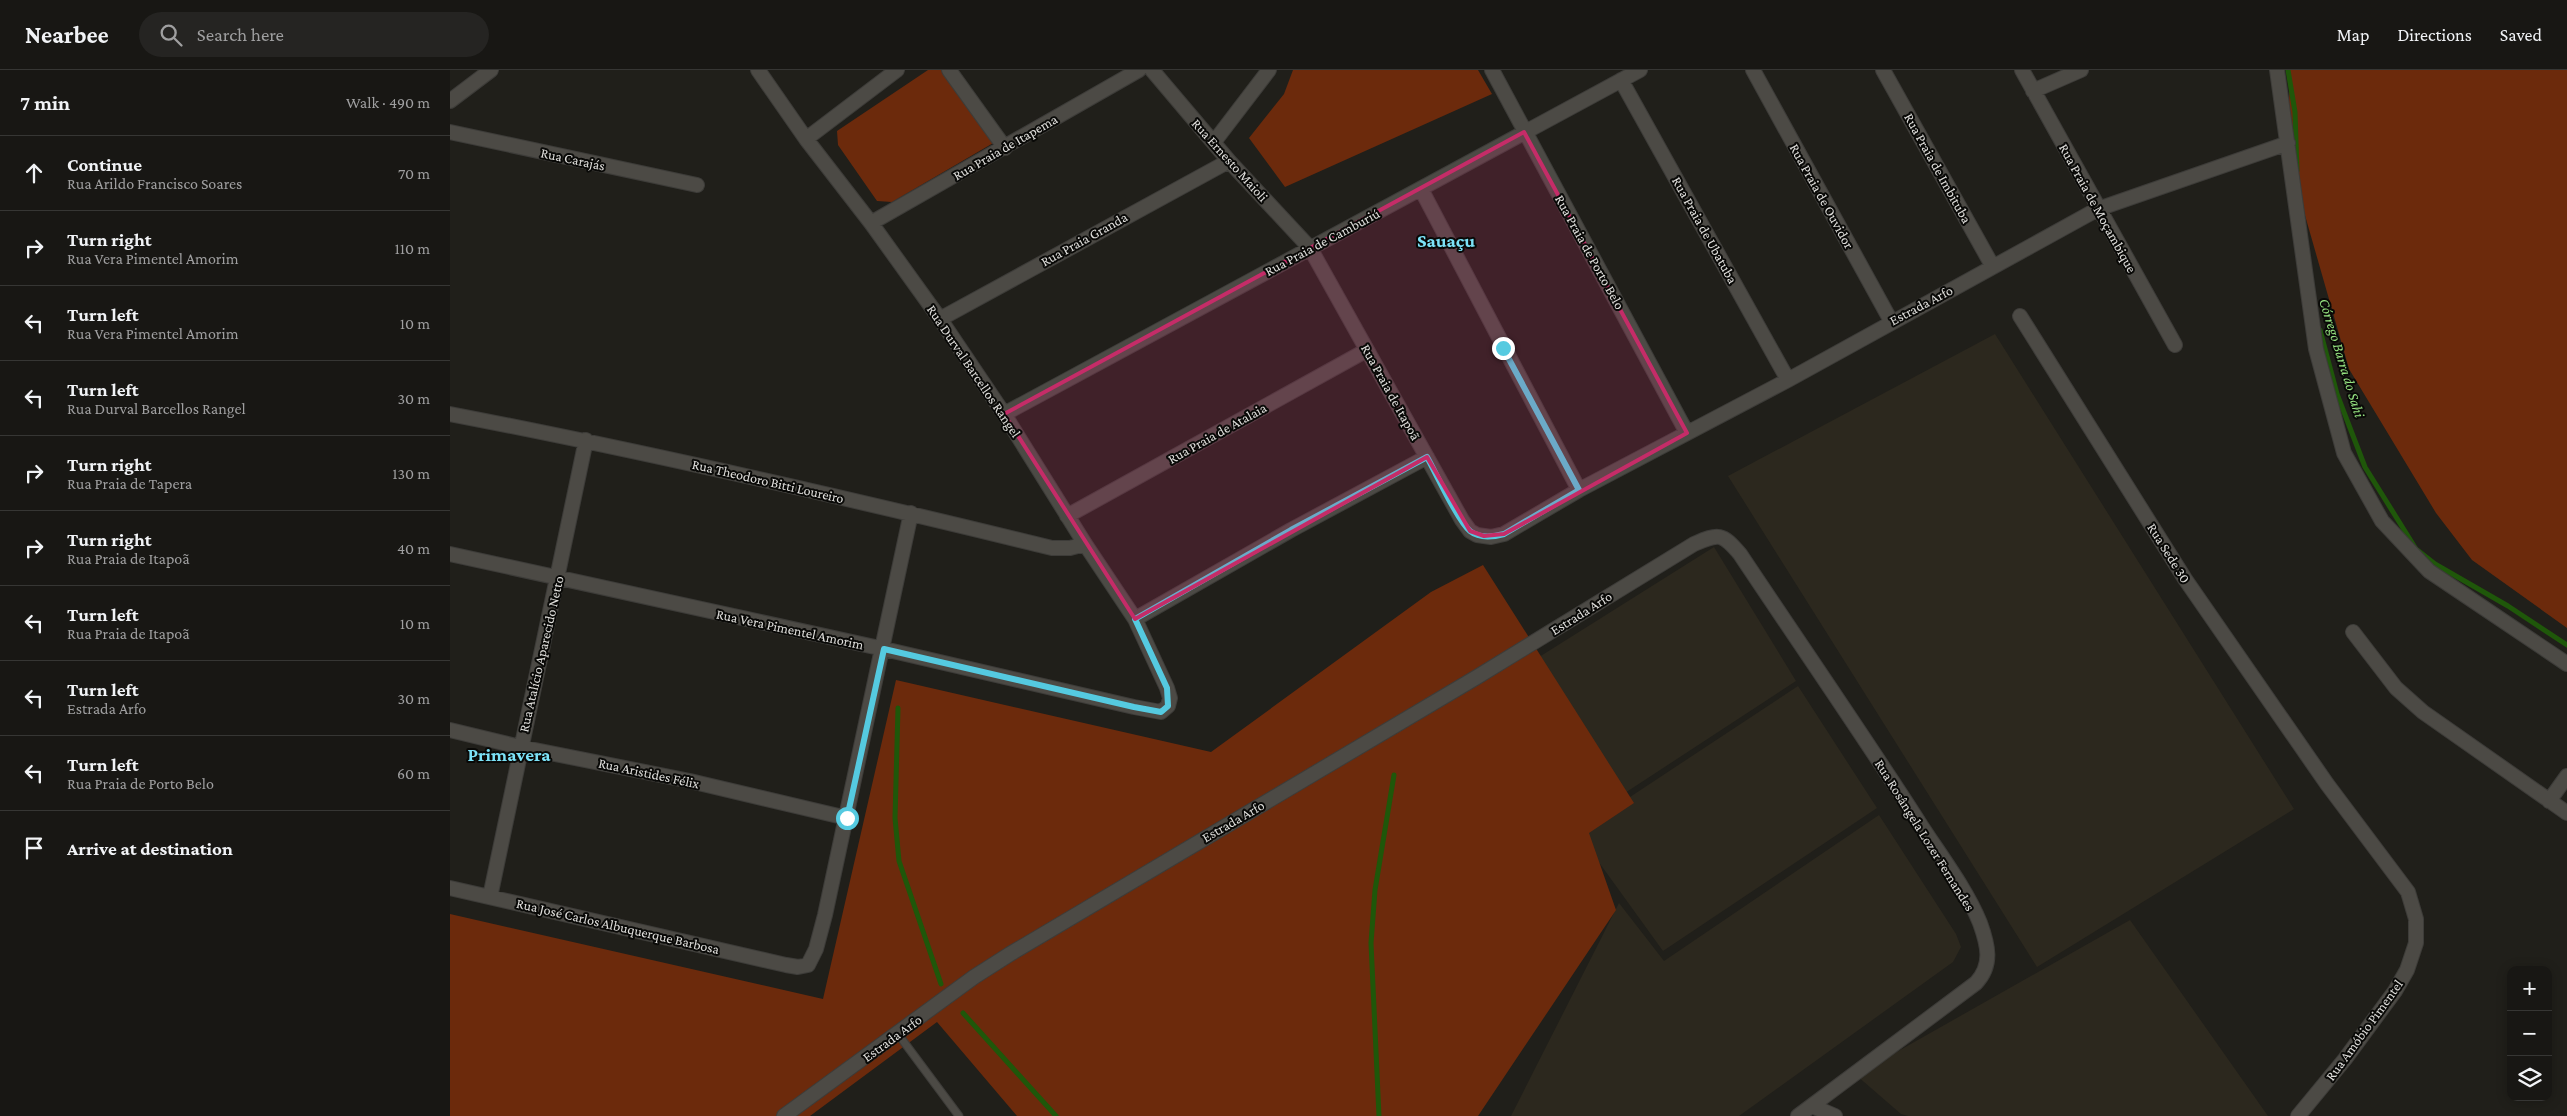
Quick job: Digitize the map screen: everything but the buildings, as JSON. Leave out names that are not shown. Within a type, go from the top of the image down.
[{"type":"street","points":[[450,101],[491,70]]},
{"type":"street","name":"Rua Durval Barcellos Rangel","points":[[758,70],[806,139],[871,223],[940,319],[1004,414],[1067,516],[1135,619],[1167,688]]},
{"type":"street","points":[[806,139],[897,70]]},
{"type":"street","points":[[949,70],[1005,148]]},
{"type":"street","name":"Rua Praia de Itapema","points":[[871,223],[1139,70]]},
{"type":"street","name":"Rua Ernesto Maioli","points":[[1152,70],[1230,161],[1310,248]]},
{"type":"street","points":[[1214,142],[1269,70]]},
{"type":"street","name":"Rua Praia de Porto Belo","points":[[1492,70],[1687,434]]},
{"type":"street","name":"Rua Praia de Camburiú","points":[[1004,414],[1640,70]]},
{"type":"street","name":"Rua Praia de Ouvidor","points":[[1753,70],[1891,321]]},
{"type":"street","name":"Rua Praia de Imbituba","points":[[1883,70],[1993,267]]},
{"type":"street","name":"Rua Praia de Moçambique","points":[[2022,70],[2175,345]]},
{"type":"street","points":[[2033,91],[2081,70]]},
{"type":"street","points":[[2277,70],[2316,349],[2344,453],[2382,521],[2429,571],[2567,664]]},
{"type":"street","name":"Rua Praia de Ubatuba","points":[[1621,80],[1788,380]]},
{"type":"street","name":"Rua Carajás","points":[[450,132],[696,185]]},
{"type":"street","name":"Estrada Arfo","points":[[1504,534],[1579,490],[1788,380],[1891,321],[2098,209],[2288,143]]},
{"type":"street","name":"Rua Praia Granda","points":[[940,319],[1230,161]]},
{"type":"street","points":[[1422,189],[1579,490]]},
{"type":"street","name":"Rua Praia de Itapoã","points":[[1310,248],[1470,531],[1484,536],[1504,534]]},
{"type":"street","name":"Rua Sede 30","points":[[2020,316],[2185,579],[2327,784]]},
{"type":"street","name":"Rua Praia de Atalaia","points":[[1067,516],[1367,350]]},
{"type":"street","name":"Rua Theodoro Bitti Loureiro","points":[[450,414],[586,440],[911,513],[1052,548],[1070,548],[1085,544]]},
{"type":"street","name":"Rua Atalício Aparecido Netto","points":[[490,896],[586,440]]},
{"type":"street","points":[[1135,619],[1291,530],[1427,457]]},
{"type":"street","points":[[847,818],[884,649],[911,513]]},
{"type":"street","name":"Rua Rosângela Lozer Fernandes","points":[[1694,544],[1713,535],[1720,536],[1728,540],[1740,554],[1897,788],[1964,893],[1980,922],[1988,958],[1986,973],[1976,983],[1798,1116]]},
{"type":"street","name":"Estrada Arfo","points":[[784,1116],[974,977],[1010,954],[1477,677],[1694,544]]},
{"type":"street","name":"Rua Vera Pimentel Amorim","points":[[450,554],[884,649],[1155,712],[1165,710],[1168,706],[1167,688]]},
{"type":"street","points":[[2353,632],[2396,688],[2423,712],[2567,813]]},
{"type":"street","name":"Rua Aristides Félix","points":[[450,730],[520,747],[690,781],[847,818]]},
{"type":"street","points":[[2549,801],[2567,776]]},
{"type":"street","name":"Rua Amóbio Pimentel","points":[[2298,1116],[2345,1059],[2395,991],[2407,970],[2416,943],[2416,919],[2408,892],[2327,784]]},
{"type":"street","name":"Rua José Carlos Albuquerque Barbosa","points":[[450,888],[786,965],[804,967],[813,958],[825,915],[847,818]]},
{"type":"street","points":[[1812,1106],[1836,1116]]},
{"type":"lane","points":[[898,1034],[959,1116]]},
{"type":"highlighted area","points":[[1524,132],[1687,433],[1504,534],[1484,536],[1470,531],[1427,457],[1135,619],[1004,414]]},
{"type":"shaded area","points":[[928,70],[945,70],[995,142],[892,202],[877,201],[838,145],[837,131]]},
{"type":"shaded area","points":[[1293,70],[1478,70],[1492,94],[1285,187],[1249,138],[1284,94]]},
{"type":"shaded area","points":[[2290,70],[2567,70],[2567,628],[2472,560],[2436,513],[2349,369],[2284,142],[2288,140]]},
{"type":"shaded area","points":[[1995,334],[2294,809],[2037,967],[1728,476]]},
{"type":"shaded area","points":[[1714,547],[1796,681],[1573,827],[1482,693]]},
{"type":"shaded area","points":[[1483,565],[1634,803],[1589,833],[1616,910],[1478,1116],[1017,1116],[937,1022],[810,1116],[450,1116],[450,914],[823,999],[896,680],[1211,752],[1431,592]]},
{"type":"shaded area","points":[[1798,686],[1877,808],[1663,951],[1577,832]]},
{"type":"shaded area","points":[[1879,815],[1956,934],[1961,947],[1953,962],[1739,1116],[1511,1116],[1619,903],[1664,961]]},
{"type":"shaded area","points":[[2130,920],[2268,1116],[1908,1116],[1901,1114],[1856,1075]]},
{"type":"waterway","name":"Córrego Barra do Sahi","points":[[2288,70],[2295,112],[2297,171]]},
{"type":"waterway","name":"Córrego Barra do Sahi","points":[[2320,330],[2337,394],[2365,467],[2416,549],[2435,564],[2508,606],[2567,645]]},
{"type":"waterway","points":[[898,708],[895,818],[899,861],[941,984]]},
{"type":"waterway","points":[[1379,1116],[1371,943],[1375,890],[1394,775]]},
{"type":"waterway","points":[[963,1013],[1056,1116]]},
{"type":"district","name":"Sauaçu","points":[[1446,240]]},
{"type":"district","name":"Primavera","points":[[509,754]]},
{"type":"route","points":[[847,818],[884,649],[1161,712],[1168,706],[1170,698],[1135,619],[1291,530],[1427,457],[1462,520],[1470,531],[1477,535],[1491,537],[1504,534],[1579,490],[1503,348]]}]
